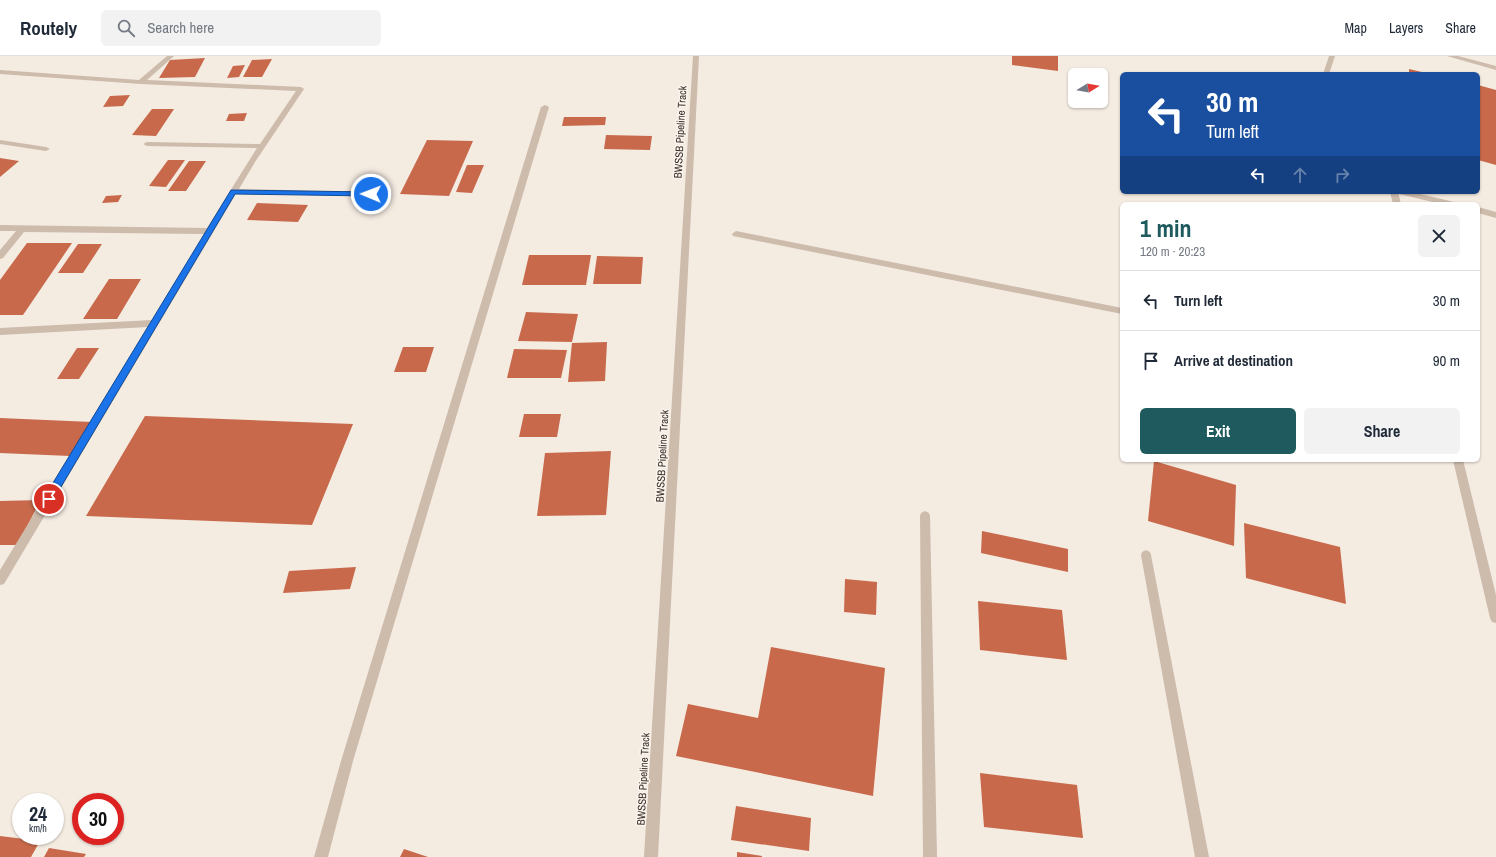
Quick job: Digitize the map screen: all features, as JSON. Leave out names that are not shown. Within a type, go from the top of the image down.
[{"type":"street","points":[[141,82],[171,56]]},
{"type":"street","name":"BWSSB Pipeline Track","points":[[651,857],[696,56]]},
{"type":"street","points":[[1327,72],[1332,56]]},
{"type":"street","points":[[1450,56],[1496,68]]},
{"type":"street","points":[[0,72],[141,82],[301,89],[233,191],[0,580]]},
{"type":"street","points":[[321,857],[347,761],[545,107]]},
{"type":"street","points":[[0,142],[46,149]]},
{"type":"street","points":[[147,144],[262,146]]},
{"type":"street","points":[[233,191],[371,194]]},
{"type":"street","points":[[1410,194],[1443,202]]},
{"type":"street","points":[[1480,211],[1496,215]]},
{"type":"street","points":[[0,228],[210,231]]},
{"type":"street","points":[[0,256],[22,229]]},
{"type":"street","points":[[736,234],[1120,311]]},
{"type":"street","points":[[0,332],[154,323]]},
{"type":"street","points":[[1458,462],[1496,618]]},
{"type":"street","points":[[925,516],[930,857]]},
{"type":"street","points":[[1146,555],[1202,857]]},
{"type":"building","points":[[1012,56],[1058,56],[1058,71],[1012,65]]},
{"type":"building","points":[[205,58],[195,77],[159,78],[170,60]]},
{"type":"building","points":[[272,59],[262,77],[243,77],[252,60]]},
{"type":"building","points":[[245,65],[239,77],[227,78],[233,66]]},
{"type":"building","points":[[1409,69],[1422,72],[1409,72]]},
{"type":"building","points":[[1480,86],[1496,90],[1496,165],[1480,161]]},
{"type":"building","points":[[130,95],[123,106],[103,107],[110,96]]},
{"type":"building","points":[[152,109],[174,109],[156,136],[132,135]]},
{"type":"building","points":[[247,113],[244,121],[226,121],[229,114]]},
{"type":"building","points":[[564,117],[606,117],[605,125],[562,126]]},
{"type":"building","points":[[606,135],[652,136],[650,150],[604,149]]},
{"type":"building","points":[[427,140],[473,141],[449,196],[400,194]]},
{"type":"building","points":[[0,158],[19,161],[0,177]]},
{"type":"building","points":[[168,160],[185,160],[166,187],[149,186]]},
{"type":"building","points":[[189,161],[206,161],[186,191],[168,191]]},
{"type":"building","points":[[467,165],[484,165],[472,193],[456,192]]},
{"type":"building","points":[[122,195],[118,202],[102,203],[106,196]]},
{"type":"building","points":[[257,203],[308,205],[298,222],[247,220]]},
{"type":"building","points":[[27,243],[72,243],[23,315],[0,315],[0,280]]},
{"type":"building","points":[[78,244],[102,244],[83,273],[58,273]]},
{"type":"building","points":[[529,255],[591,255],[586,285],[522,285]]},
{"type":"building","points":[[597,256],[643,257],[641,284],[593,284]]},
{"type":"building","points":[[109,279],[141,279],[117,319],[83,319]]},
{"type":"building","points":[[526,312],[578,314],[572,342],[518,341]]},
{"type":"building","points":[[607,342],[605,381],[568,382],[572,343]]},
{"type":"building","points":[[403,347],[434,347],[426,372],[394,372]]},
{"type":"building","points":[[77,348],[99,348],[79,379],[57,379]]},
{"type":"building","points":[[514,349],[567,350],[561,378],[507,378]]},
{"type":"building","points":[[524,414],[561,414],[557,437],[519,437]]},
{"type":"building","points":[[145,416],[353,424],[312,525],[86,516]]},
{"type":"building","points":[[0,418],[92,422],[70,456],[0,453]]},
{"type":"building","points":[[611,451],[606,515],[537,516],[545,453]]},
{"type":"building","points":[[1154,462],[1236,485],[1234,546],[1148,521]]},
{"type":"building","points":[[41,500],[17,545],[0,545],[0,501]]},
{"type":"building","points":[[1244,523],[1340,547],[1346,604],[1246,578]]},
{"type":"building","points":[[982,531],[1068,549],[1068,572],[981,553]]},
{"type":"building","points":[[356,567],[350,589],[283,593],[289,571]]},
{"type":"building","points":[[845,579],[877,582],[876,615],[844,612]]},
{"type":"building","points":[[978,601],[1062,610],[1067,660],[980,650]]},
{"type":"building","points":[[771,647],[885,668],[873,796],[676,756],[688,704],[758,718]]},
{"type":"building","points":[[980,773],[1077,785],[1083,838],[984,827]]},
{"type":"building","points":[[736,806],[811,818],[809,851],[731,840]]},
{"type":"building","points":[[0,836],[12,838],[12,845],[38,845],[31,857],[0,857]]},
{"type":"building","points":[[49,848],[86,854],[84,857],[44,857]]},
{"type":"building","points":[[404,849],[428,857],[400,857]]},
{"type":"building","points":[[737,852],[762,856],[762,857],[737,857]]},
{"type":"route","points":[[49,499],[233,191],[371,194]]}]
